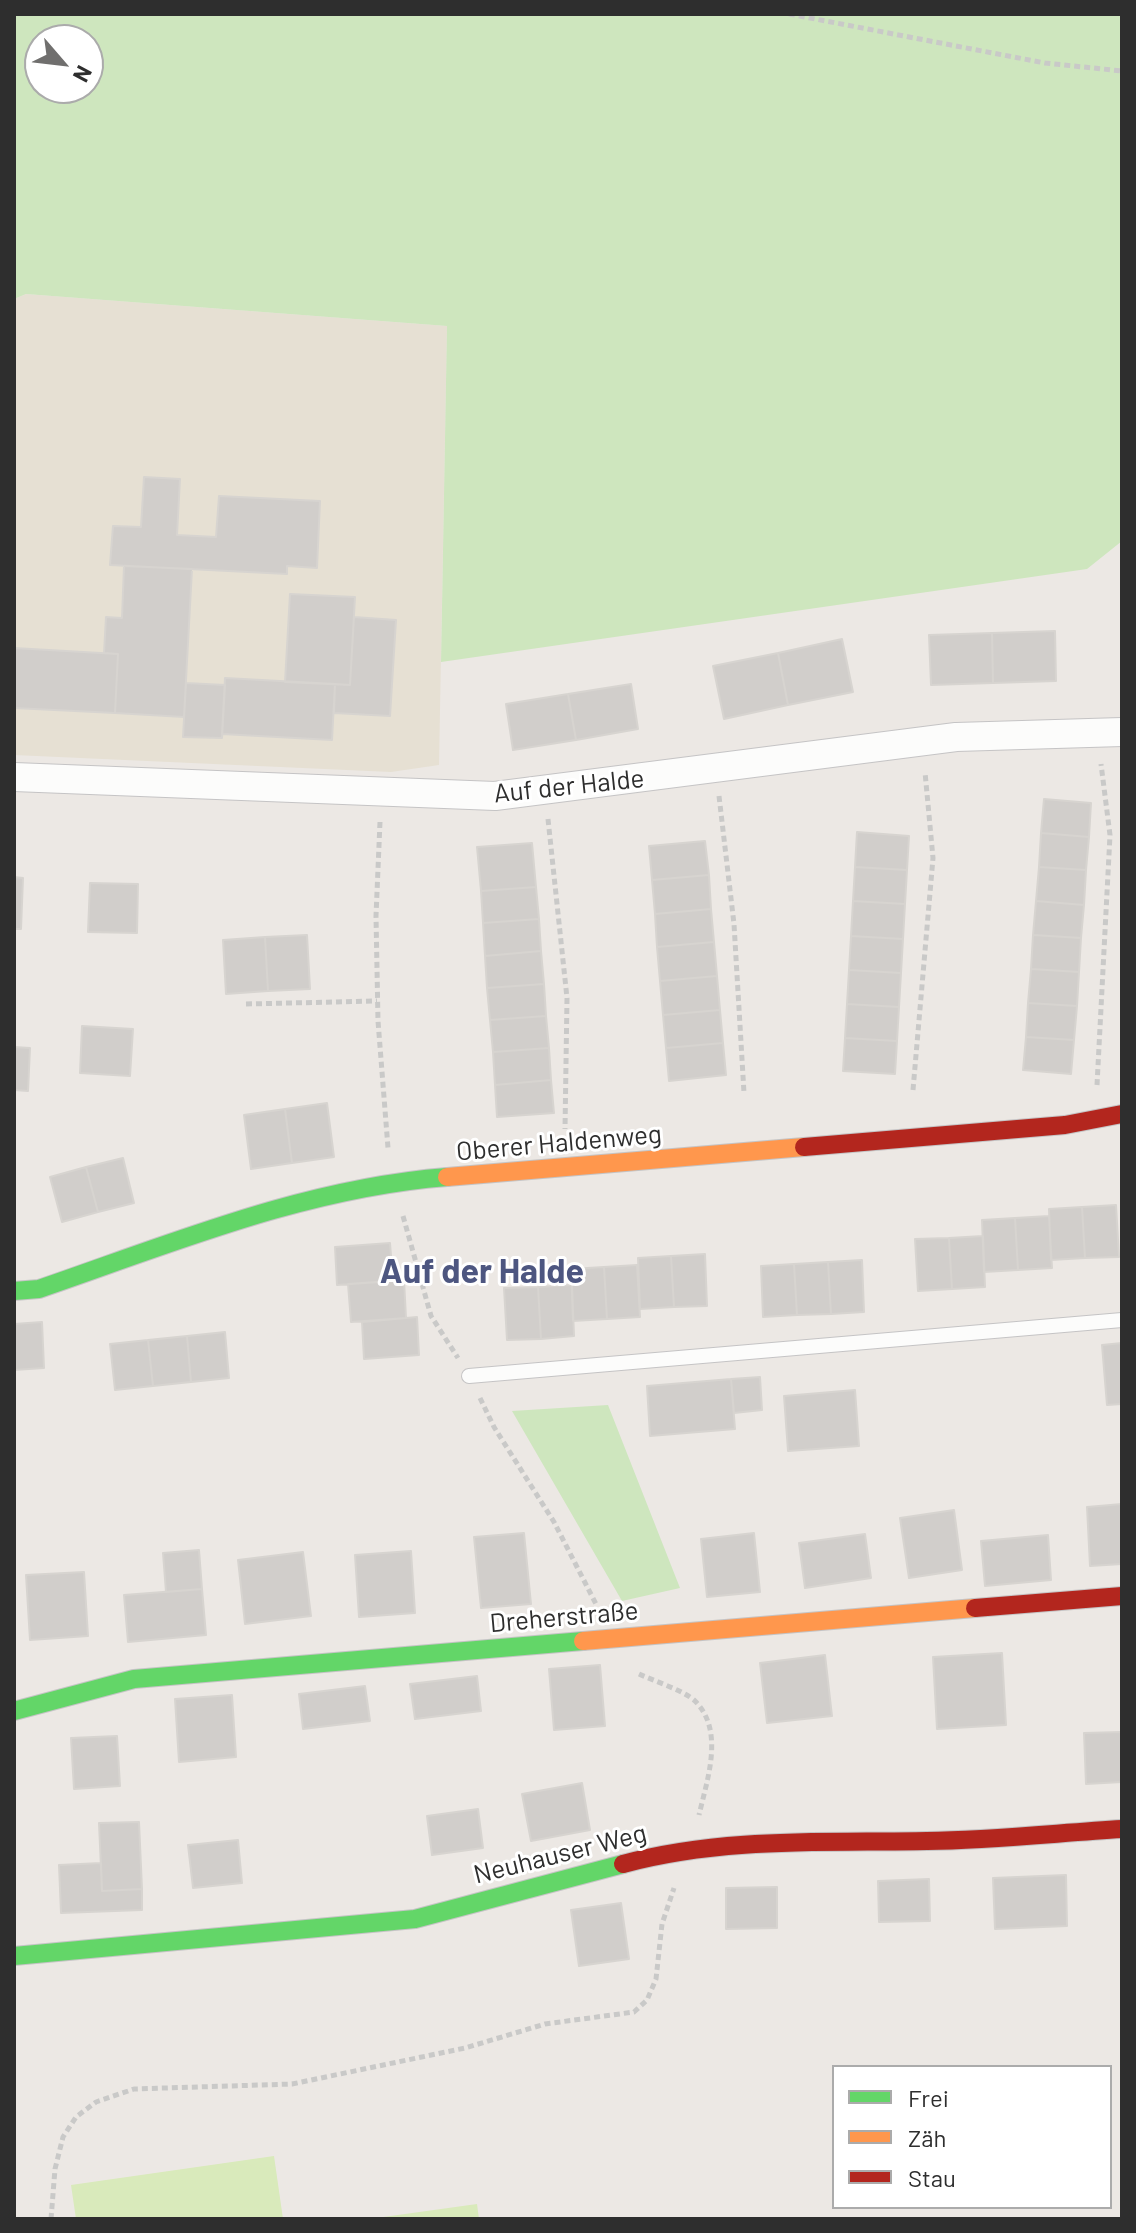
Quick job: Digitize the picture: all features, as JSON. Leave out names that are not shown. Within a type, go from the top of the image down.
[{"type":"street","name":"Auf der Halde","points":[[14,777],[495,796],[956,737],[1110,733]]},
{"type":"street","name":"Oberer Haldenweg","points":[[14,1291],[39,1289],[239,1220],[314,1198],[394,1181],[1065,1125],[1122,1114]]},
{"type":"street","name":"Dreherstraße","points":[[14,1711],[134,1679],[1122,1596]]},
{"type":"street","name":"Neuhauser Weg","points":[[14,1956],[415,1919],[641,1859],[694,1849],[782,1841],[929,1841],[1122,1829]]},
{"type":"lane","points":[[469,1376],[1122,1320]]},
{"type":"path","points":[[789,14],[1045,63],[1122,71]]},
{"type":"path","points":[[1096,1118],[1110,835],[1110,733]]},
{"type":"path","points":[[913,1090],[933,858],[922,742]]},
{"type":"path","points":[[715,769],[734,924],[744,1093]]},
{"type":"path","points":[[545,791],[567,998],[565,1129]]},
{"type":"path","points":[[382,793],[376,916],[377,1001],[388,1151]]},
{"type":"path","points":[[246,1004],[377,1001]]},
{"type":"path","points":[[51,2219],[55,2169],[63,2137],[76,2117],[96,2102],[134,2089],[292,2084],[465,2048],[545,2024],[634,2012],[647,2000],[656,1979],[662,1924],[669,1898],[694,1849],[710,1767],[712,1737],[706,1716],[694,1699],[630,1669],[554,1522],[494,1427],[469,1376],[431,1316],[394,1181]]},
{"type":"shaded area","points":[[26,294],[447,326],[439,765],[391,772],[14,755],[14,299]]},
{"type":"green space","points":[[14,14],[1122,14],[1122,541],[1087,569],[441,662],[447,326],[26,294],[14,299]]},
{"type":"green space","points":[[608,1405],[680,1588],[622,1601],[512,1411]]},
{"type":"green space","points":[[274,2156],[283,2219],[76,2219],[71,2185]]},
{"type":"green space","points":[[477,2204],[479,2219],[369,2219]]},
{"type":"building","points":[[144,477],[180,479],[177,535],[216,537],[219,496],[320,501],[317,568],[287,566],[287,574],[110,565],[113,526],[141,527]]},
{"type":"building","points":[[124,566],[192,569],[184,717],[115,713],[118,654],[104,653],[106,617],[122,618]]},
{"type":"building","points":[[290,594],[355,597],[350,685],[285,682]]},
{"type":"building","points":[[354,617],[396,620],[390,716],[334,713],[335,684],[350,685]]},
{"type":"building","points":[[1055,631],[1056,681],[993,683],[992,633]]},
{"type":"building","points":[[992,633],[993,683],[931,685],[929,635]]},
{"type":"building","points":[[842,639],[853,692],[788,705],[778,653]]},
{"type":"building","points":[[14,648],[118,654],[115,713],[14,708]]},
{"type":"building","points":[[778,653],[788,705],[724,719],[713,666]]},
{"type":"building","points":[[225,678],[335,684],[332,740],[222,734]]},
{"type":"building","points":[[186,683],[225,685],[222,738],[183,737]]},
{"type":"building","points":[[631,684],[638,729],[576,740],[568,694]]},
{"type":"building","points":[[568,694],[576,740],[513,750],[506,704]]},
{"type":"building","points":[[1044,799],[1091,803],[1089,837],[1041,833]]},
{"type":"building","points":[[857,832],[909,836],[907,870],[855,867]]},
{"type":"building","points":[[1041,833],[1089,837],[1086,870],[1039,867]]},
{"type":"building","points":[[705,841],[709,875],[652,880],[649,846]]},
{"type":"building","points":[[532,843],[536,887],[481,891],[477,847]]},
{"type":"building","points":[[855,867],[907,870],[905,904],[853,901]]},
{"type":"building","points":[[1039,867],[1086,870],[1084,905],[1036,901]]},
{"type":"building","points":[[709,875],[711,909],[655,914],[652,880]]},
{"type":"building","points":[[14,877],[23,878],[21,929],[14,929]]},
{"type":"building","points":[[90,883],[138,884],[137,933],[88,932]]},
{"type":"building","points":[[536,887],[539,919],[483,923],[481,891]]},
{"type":"building","points":[[853,901],[905,904],[903,939],[851,936]]},
{"type":"building","points":[[1036,901],[1084,905],[1081,938],[1033,935]]},
{"type":"building","points":[[711,909],[714,942],[657,947],[655,914]]},
{"type":"building","points":[[539,919],[541,951],[485,956],[483,923]]},
{"type":"building","points":[[307,935],[310,989],[268,991],[265,937]]},
{"type":"building","points":[[1033,935],[1081,938],[1079,972],[1031,969]]},
{"type":"building","points":[[851,936],[903,939],[901,973],[849,970]]},
{"type":"building","points":[[265,937],[268,991],[226,994],[223,940]]},
{"type":"building","points":[[714,942],[717,976],[660,981],[657,947]]},
{"type":"building","points":[[541,951],[544,984],[487,988],[485,956]]},
{"type":"building","points":[[1031,969],[1079,972],[1077,1006],[1028,1003]]},
{"type":"building","points":[[849,970],[901,973],[899,1007],[847,1004]]},
{"type":"building","points":[[717,976],[720,1010],[663,1015],[660,981]]},
{"type":"building","points":[[544,984],[546,1016],[490,1020],[487,988]]},
{"type":"building","points":[[1028,1003],[1077,1006],[1074,1040],[1026,1037]]},
{"type":"building","points":[[847,1004],[899,1007],[897,1041],[845,1038]]},
{"type":"building","points":[[720,1010],[723,1043],[666,1048],[663,1015]]},
{"type":"building","points":[[546,1016],[549,1048],[493,1052],[490,1020]]},
{"type":"building","points":[[82,1026],[133,1029],[130,1076],[80,1073]]},
{"type":"building","points":[[1026,1037],[1074,1040],[1071,1074],[1023,1070]]},
{"type":"building","points":[[845,1038],[897,1041],[895,1074],[843,1071]]},
{"type":"building","points":[[723,1043],[726,1075],[669,1081],[666,1048]]},
{"type":"building","points":[[14,1047],[30,1048],[28,1091],[14,1090]]},
{"type":"building","points":[[549,1048],[551,1080],[495,1085],[493,1052]]},
{"type":"building","points":[[551,1080],[554,1113],[497,1117],[495,1085]]},
{"type":"building","points":[[327,1103],[334,1157],[292,1163],[285,1109]]},
{"type":"building","points":[[285,1109],[292,1163],[251,1169],[244,1115]]},
{"type":"building","points":[[123,1158],[134,1203],[98,1212],[86,1167]]},
{"type":"building","points":[[86,1167],[98,1212],[62,1222],[50,1177]]},
{"type":"building","points":[[1116,1205],[1119,1257],[1085,1258],[1082,1207]]},
{"type":"building","points":[[1082,1207],[1085,1258],[1051,1260],[1049,1209]]},
{"type":"building","points":[[1049,1216],[1052,1268],[1018,1270],[1015,1218]]},
{"type":"building","points":[[1015,1218],[1018,1270],[984,1272],[982,1220]]},
{"type":"building","points":[[983,1236],[985,1287],[952,1289],[949,1238]]},
{"type":"building","points":[[949,1238],[952,1289],[918,1291],[915,1239]]},
{"type":"building","points":[[390,1243],[393,1281],[337,1285],[335,1247]]},
{"type":"building","points":[[705,1254],[707,1306],[674,1307],[671,1256]]},
{"type":"building","points":[[671,1256],[674,1307],[640,1309],[638,1258]]},
{"type":"building","points":[[862,1260],[864,1312],[831,1314],[828,1262]]},
{"type":"building","points":[[828,1262],[831,1314],[797,1315],[794,1264]]},
{"type":"building","points":[[794,1264],[797,1315],[763,1317],[761,1266]]},
{"type":"building","points":[[637,1265],[640,1317],[607,1319],[604,1267]]},
{"type":"building","points":[[604,1267],[607,1319],[573,1321],[571,1269]]},
{"type":"building","points":[[404,1280],[406,1318],[351,1322],[348,1284]]},
{"type":"building","points":[[572,1285],[574,1336],[541,1339],[538,1287]]},
{"type":"building","points":[[538,1287],[541,1339],[507,1340],[504,1288]]},
{"type":"building","points":[[417,1317],[419,1355],[364,1359],[362,1322]]},
{"type":"building","points":[[42,1322],[44,1368],[14,1370],[14,1324]]},
{"type":"building","points":[[225,1332],[229,1378],[191,1382],[187,1336]]},
{"type":"building","points":[[187,1336],[191,1382],[153,1386],[148,1340]]},
{"type":"building","points":[[148,1340],[153,1386],[115,1390],[110,1344]]},
{"type":"building","points":[[1122,1343],[1122,1404],[1107,1405],[1102,1345]]},
{"type":"building","points":[[760,1377],[762,1410],[734,1413],[731,1379]]},
{"type":"building","points":[[731,1379],[735,1429],[650,1436],[647,1386]]},
{"type":"building","points":[[855,1390],[859,1446],[788,1451],[784,1396]]},
{"type":"building","points":[[1122,1504],[1122,1564],[1090,1566],[1087,1507]]},
{"type":"building","points":[[954,1510],[962,1570],[909,1578],[900,1518]]},
{"type":"building","points":[[524,1533],[531,1604],[481,1608],[474,1537]]},
{"type":"building","points":[[754,1533],[760,1592],[707,1597],[701,1539]]},
{"type":"building","points":[[865,1534],[871,1578],[805,1588],[799,1543]]},
{"type":"building","points":[[1048,1535],[1051,1580],[985,1586],[981,1541]]},
{"type":"building","points":[[199,1550],[202,1589],[166,1592],[163,1553]]},
{"type":"building","points":[[411,1551],[415,1613],[359,1617],[355,1555]]},
{"type":"building","points":[[303,1552],[311,1616],[245,1624],[238,1560]]},
{"type":"building","points":[[84,1572],[88,1636],[30,1640],[26,1575]]},
{"type":"building","points":[[202,1589],[206,1635],[128,1642],[124,1595]]},
{"type":"building","points":[[1002,1653],[1006,1725],[937,1729],[933,1657]]},
{"type":"building","points":[[825,1655],[832,1716],[767,1723],[760,1663]]},
{"type":"building","points":[[600,1665],[605,1726],[554,1730],[549,1669]]},
{"type":"building","points":[[477,1676],[481,1711],[415,1719],[410,1684]]},
{"type":"building","points":[[365,1686],[370,1721],[303,1729],[299,1694]]},
{"type":"building","points":[[232,1695],[236,1757],[179,1762],[175,1699]]},
{"type":"building","points":[[1122,1732],[1122,1782],[1086,1784],[1084,1733]]},
{"type":"building","points":[[117,1736],[120,1786],[74,1789],[71,1738]]},
{"type":"building","points":[[582,1783],[590,1830],[531,1841],[522,1794]]},
{"type":"building","points":[[478,1809],[483,1848],[432,1855],[427,1816]]},
{"type":"building","points":[[139,1822],[142,1889],[102,1891],[99,1823]]},
{"type":"building","points":[[238,1840],[242,1883],[193,1888],[188,1845]]},
{"type":"building","points":[[101,1863],[102,1891],[142,1889],[142,1910],[61,1913],[59,1865]]},
{"type":"building","points":[[1066,1875],[1067,1926],[995,1929],[993,1878]]},
{"type":"building","points":[[929,1879],[930,1921],[879,1922],[878,1881]]},
{"type":"building","points":[[777,1887],[777,1928],[726,1929],[726,1888]]},
{"type":"building","points":[[621,1903],[629,1959],[579,1966],[571,1910]]},
{"type":"traffic: fast","points":[[14,1291],[39,1289],[190,1236],[291,1205],[394,1183],[447,1177]]},
{"type":"traffic: fast","points":[[14,1711],[134,1679],[583,1641]]},
{"type":"traffic: fast","points":[[14,1956],[415,1919],[623,1864]]},
{"type":"traffic: slow","points":[[447,1177],[804,1147]]},
{"type":"traffic: slow","points":[[583,1641],[975,1608]]},
{"type":"traffic: jam","points":[[804,1147],[1065,1125],[1122,1114]]},
{"type":"traffic: jam","points":[[975,1608],[1122,1596]]},
{"type":"traffic: jam","points":[[623,1864],[661,1855],[736,1845],[1000,1838],[1122,1829]]},
{"type":"district","name":"Auf der Halde","points":[[482,1272]]}]
